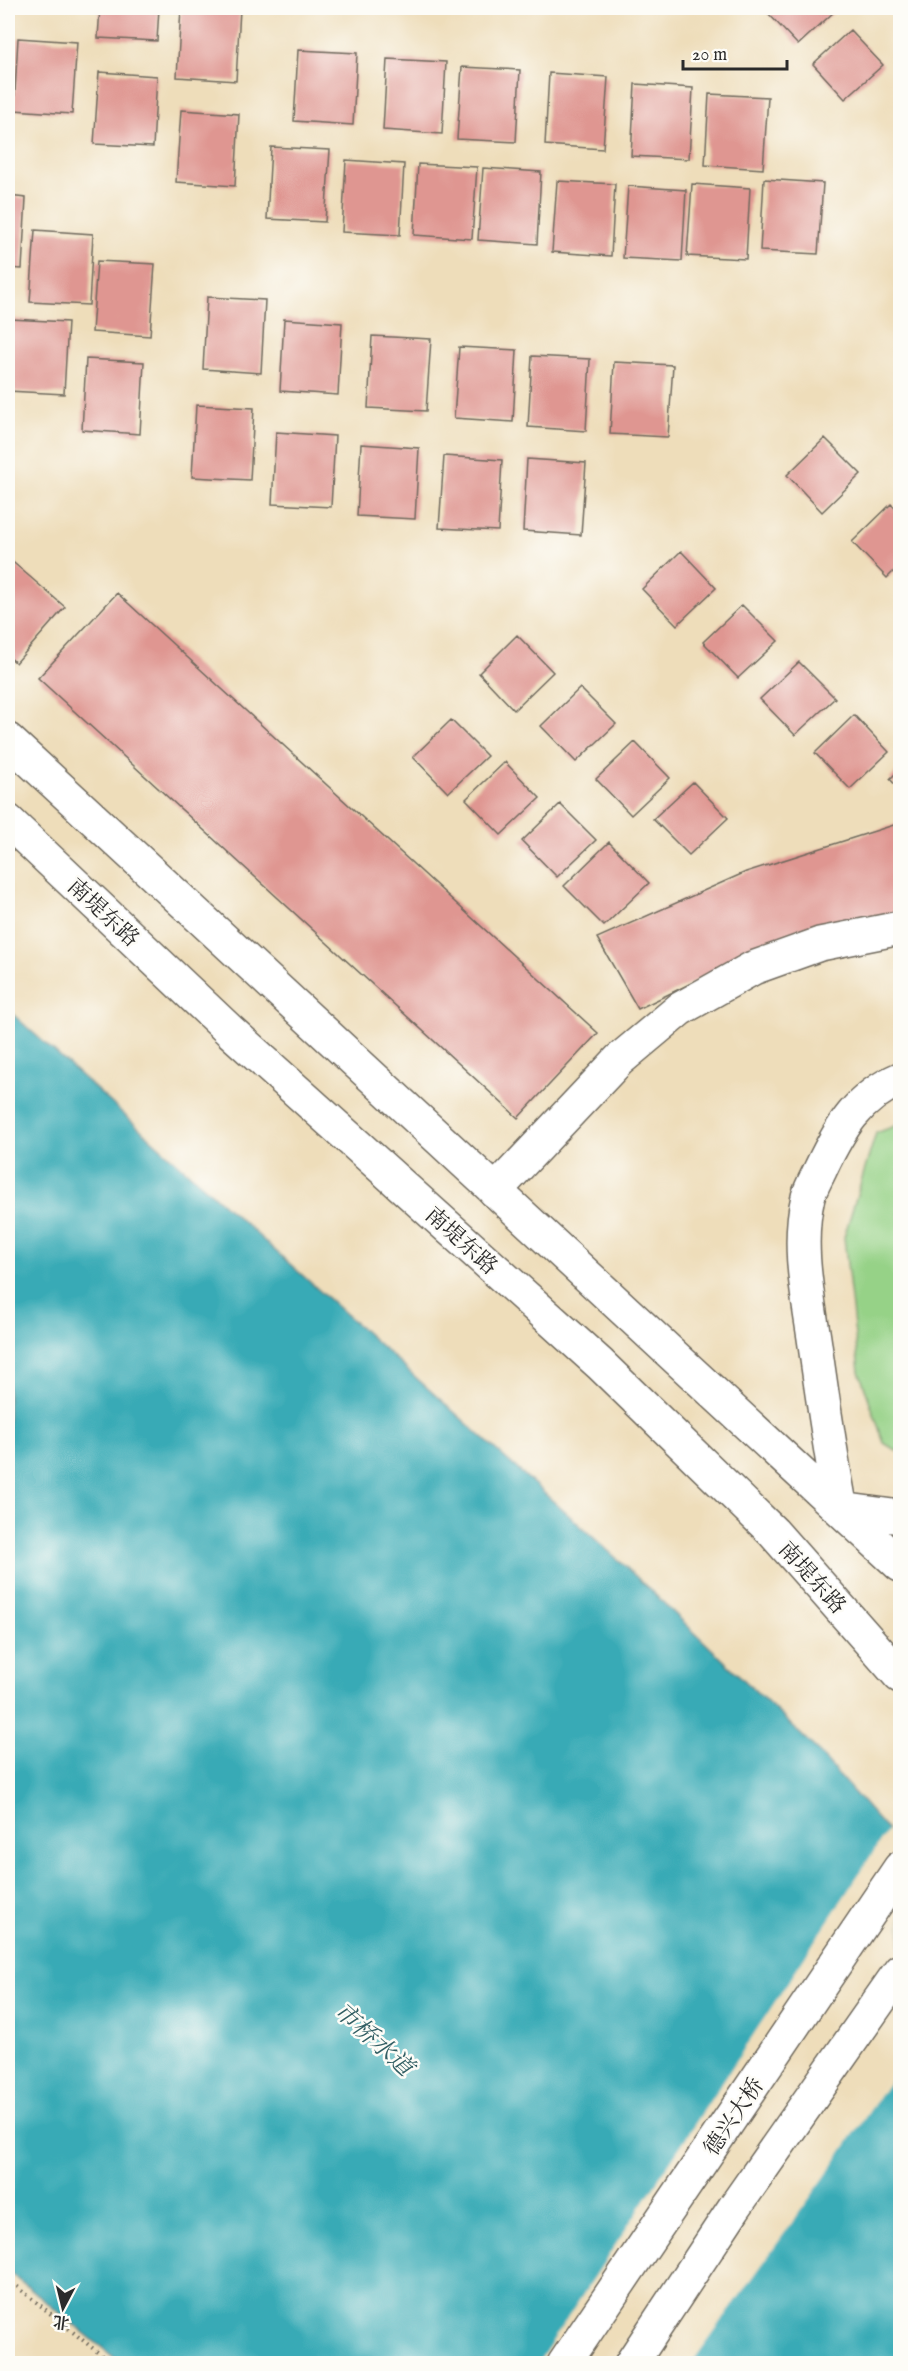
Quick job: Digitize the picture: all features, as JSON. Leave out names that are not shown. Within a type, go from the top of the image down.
[{"type":"street","points":[[8,740],[900,1565]]},
{"type":"street","name":"南堤东路","points":[[8,821],[229,1030],[600,1364],[773,1532],[900,1676]]},
{"type":"street","points":[[495,1191],[619,1060],[680,1009],[753,969],[820,944],[900,928]]},
{"type":"street","points":[[841,1509],[804,1272],[803,1243],[808,1197],[833,1143],[856,1107],[886,1085],[900,1079]]},
{"type":"street","points":[[841,1509],[900,1517]]},
{"type":"street","name":"德兴大桥","points":[[564,2364],[900,1868]]},
{"type":"street","points":[[631,2364],[734,2208],[900,1971]]},
{"type":"path","points":[[8,2279],[112,2364]]},
{"type":"green space","points":[[900,1124],[900,1453],[884,1443],[859,1371],[844,1237],[876,1133]]},
{"type":"water","name":"市桥水道","points":[[8,1010],[625,1566],[813,1746],[900,1845],[900,2363],[121,2363],[8,2271]]},
{"type":"pier","points":[[889,1828],[900,1841],[900,2066],[824,2178],[691,2364],[538,2363]]},
{"type":"building","points":[[100,8],[159,8],[157,41],[98,38]]},
{"type":"building","points":[[181,8],[240,9],[236,81],[177,77]]},
{"type":"building","points":[[768,8],[832,8],[835,11],[798,45],[765,10]]},
{"type":"building","points":[[850,30],[883,65],[845,99],[813,64]]},
{"type":"building","points":[[18,38],[77,42],[72,114],[14,110]]},
{"type":"building","points":[[298,50],[357,53],[353,125],[294,121]]},
{"type":"building","points":[[387,59],[446,62],[442,134],[383,130]]},
{"type":"building","points":[[462,67],[520,70],[516,142],[457,139]]},
{"type":"building","points":[[99,72],[157,76],[153,147],[94,144]]},
{"type":"building","points":[[549,73],[608,77],[603,149],[545,145]]},
{"type":"building","points":[[635,84],[693,88],[689,159],[631,156]]},
{"type":"building","points":[[709,94],[768,97],[763,169],[705,165]]},
{"type":"building","points":[[181,110],[239,114],[235,186],[176,182]]},
{"type":"building","points":[[271,147],[330,150],[325,222],[267,219]]},
{"type":"building","points":[[346,160],[404,164],[400,235],[342,232]]},
{"type":"building","points":[[418,164],[477,167],[472,239],[414,235]]},
{"type":"building","points":[[483,168],[541,172],[537,244],[478,240]]},
{"type":"building","points":[[764,179],[823,183],[818,254],[760,251]]},
{"type":"building","points":[[557,181],[615,184],[611,256],[552,252]]},
{"type":"building","points":[[692,184],[750,188],[746,259],[687,256]]},
{"type":"building","points":[[628,186],[686,190],[682,261],[623,258]]},
{"type":"building","points":[[8,196],[26,198],[22,269],[8,268]]},
{"type":"building","points":[[35,230],[93,234],[89,305],[30,302]]},
{"type":"building","points":[[97,261],[155,264],[150,336],[92,332]]},
{"type":"building","points":[[207,297],[265,300],[261,373],[203,369]]},
{"type":"building","points":[[10,319],[68,322],[64,394],[8,391]]},
{"type":"building","points":[[284,319],[342,323],[338,395],[280,391]]},
{"type":"building","points":[[372,336],[431,339],[426,411],[368,408]]},
{"type":"building","points":[[459,347],[517,350],[513,422],[454,418]]},
{"type":"building","points":[[532,356],[590,359],[586,431],[528,427]]},
{"type":"building","points":[[86,359],[144,362],[140,434],[82,430]]},
{"type":"building","points":[[614,362],[673,365],[668,437],[610,434]]},
{"type":"building","points":[[196,405],[254,408],[250,480],[192,477]]},
{"type":"building","points":[[276,432],[335,436],[331,507],[272,504]]},
{"type":"building","points":[[825,438],[861,474],[822,512],[787,475]]},
{"type":"building","points":[[361,444],[419,448],[415,519],[357,516]]},
{"type":"building","points":[[444,456],[502,460],[498,531],[439,528]]},
{"type":"building","points":[[527,459],[586,463],[581,535],[523,531]]},
{"type":"building","points":[[891,504],[900,514],[900,565],[887,578],[852,542]]},
{"type":"building","points":[[681,551],[716,588],[677,625],[642,589]]},
{"type":"building","points":[[8,558],[65,607],[16,663],[8,656]]},
{"type":"building","points":[[117,593],[598,1033],[518,1118],[38,678]]},
{"type":"building","points":[[742,605],[778,641],[738,678],[703,642]]},
{"type":"building","points":[[517,635],[553,672],[514,710],[479,673]]},
{"type":"building","points":[[799,662],[835,698],[795,735],[760,699]]},
{"type":"building","points":[[580,688],[616,724],[576,762],[541,726]]},
{"type":"building","points":[[854,715],[889,752],[850,789],[815,753]]},
{"type":"building","points":[[451,720],[487,756],[448,793],[413,757]]},
{"type":"building","points":[[635,742],[670,778],[631,815],[596,779]]},
{"type":"building","points":[[505,762],[540,798],[501,835],[466,799]]},
{"type":"building","points":[[900,769],[900,790],[890,779]]},
{"type":"building","points":[[693,782],[728,818],[689,855],[653,819]]},
{"type":"building","points":[[560,804],[596,840],[557,877],[522,841]]},
{"type":"building","points":[[900,823],[900,913],[733,963],[638,1009],[597,938],[746,872]]},
{"type":"building","points":[[609,842],[649,883],[604,926],[564,886]]}]
